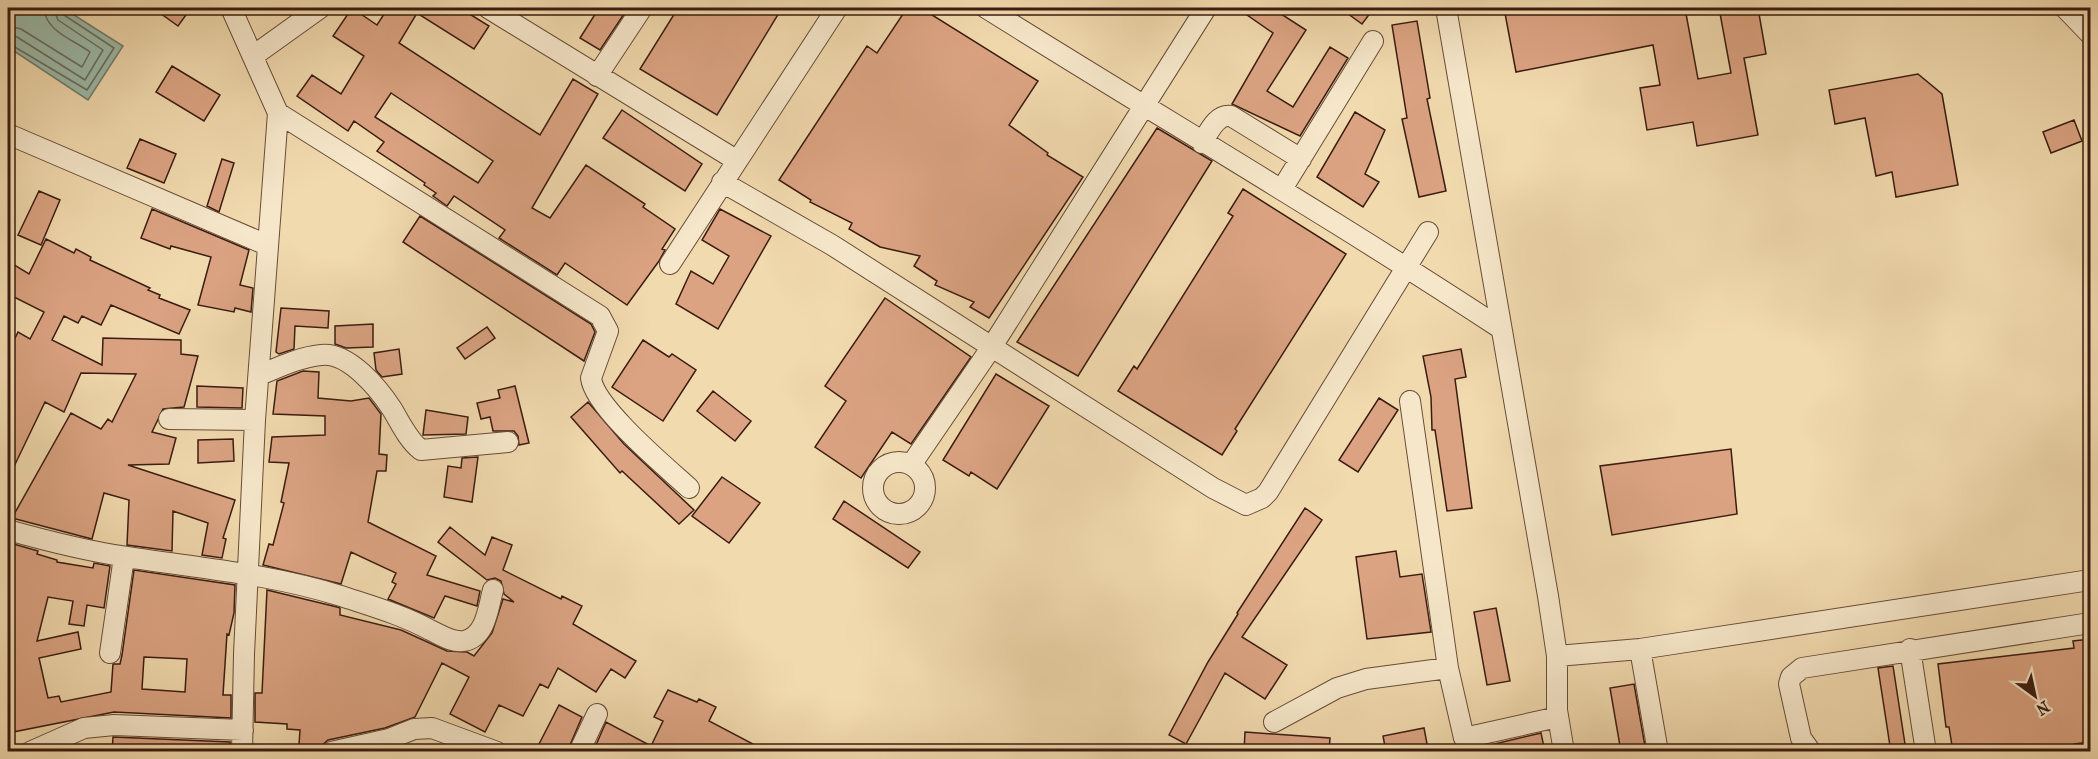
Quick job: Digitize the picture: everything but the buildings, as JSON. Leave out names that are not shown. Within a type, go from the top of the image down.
[{"type":"street","points":[[231,8],[278,113],[255,420],[242,752]]},
{"type":"street","points":[[253,56],[320,8]]},
{"type":"street","points":[[488,8],[736,160]]},
{"type":"street","points":[[597,76],[642,8]]},
{"type":"street","points":[[670,264],[837,8]]},
{"type":"street","points":[[986,8],[1144,108],[1282,189],[1500,328]]},
{"type":"street","points":[[911,465],[991,348],[1206,8]]},
{"type":"street","points":[[1446,8],[1557,656],[1558,717],[1564,752]]},
{"type":"street","points":[[2065,8],[2091,34]]},
{"type":"street","points":[[1282,189],[1372,41]]},
{"type":"street","points":[[278,113],[600,316],[608,331],[591,378],[592,386],[602,402],[689,488]]},
{"type":"street","points":[[1202,143],[1218,119],[1230,116],[1301,159]]},
{"type":"street","points":[[8,134],[267,245]]},
{"type":"street","points":[[722,182],[832,245],[1213,488],[1246,505],[1262,498],[1268,492],[1428,232]]},
{"type":"street","points":[[260,375],[323,354],[335,357],[364,374],[381,391],[420,450],[508,442]]},
{"type":"street","points":[[1410,401],[1448,668],[1465,745],[1558,717]]},
{"type":"street","points":[[170,418],[255,420]]},
{"type":"street","points":[[8,530],[46,541],[124,556],[248,574],[338,596],[417,622],[450,640],[461,642],[473,639],[482,628],[493,590]]},
{"type":"street","points":[[110,653],[124,556]]},
{"type":"street","points":[[1557,656],[1640,649],[2091,580]]},
{"type":"street","points":[[1810,752],[1800,738],[1789,684],[1796,672],[1809,666],[2091,623]]},
{"type":"street","points":[[1640,649],[1658,752]]},
{"type":"street","points":[[1910,649],[1926,752]]},
{"type":"street","points":[[1274,722],[1337,688],[1366,679],[1448,668]]},
{"type":"street","points":[[579,752],[597,714]]},
{"type":"street","points":[[30,752],[60,736],[94,727],[114,725],[243,730]]},
{"type":"street","points":[[331,752],[388,739],[414,729],[432,728],[497,752]]},
{"type":"water","points":[[8,8],[63,8],[123,46],[88,100],[8,47]]}]
